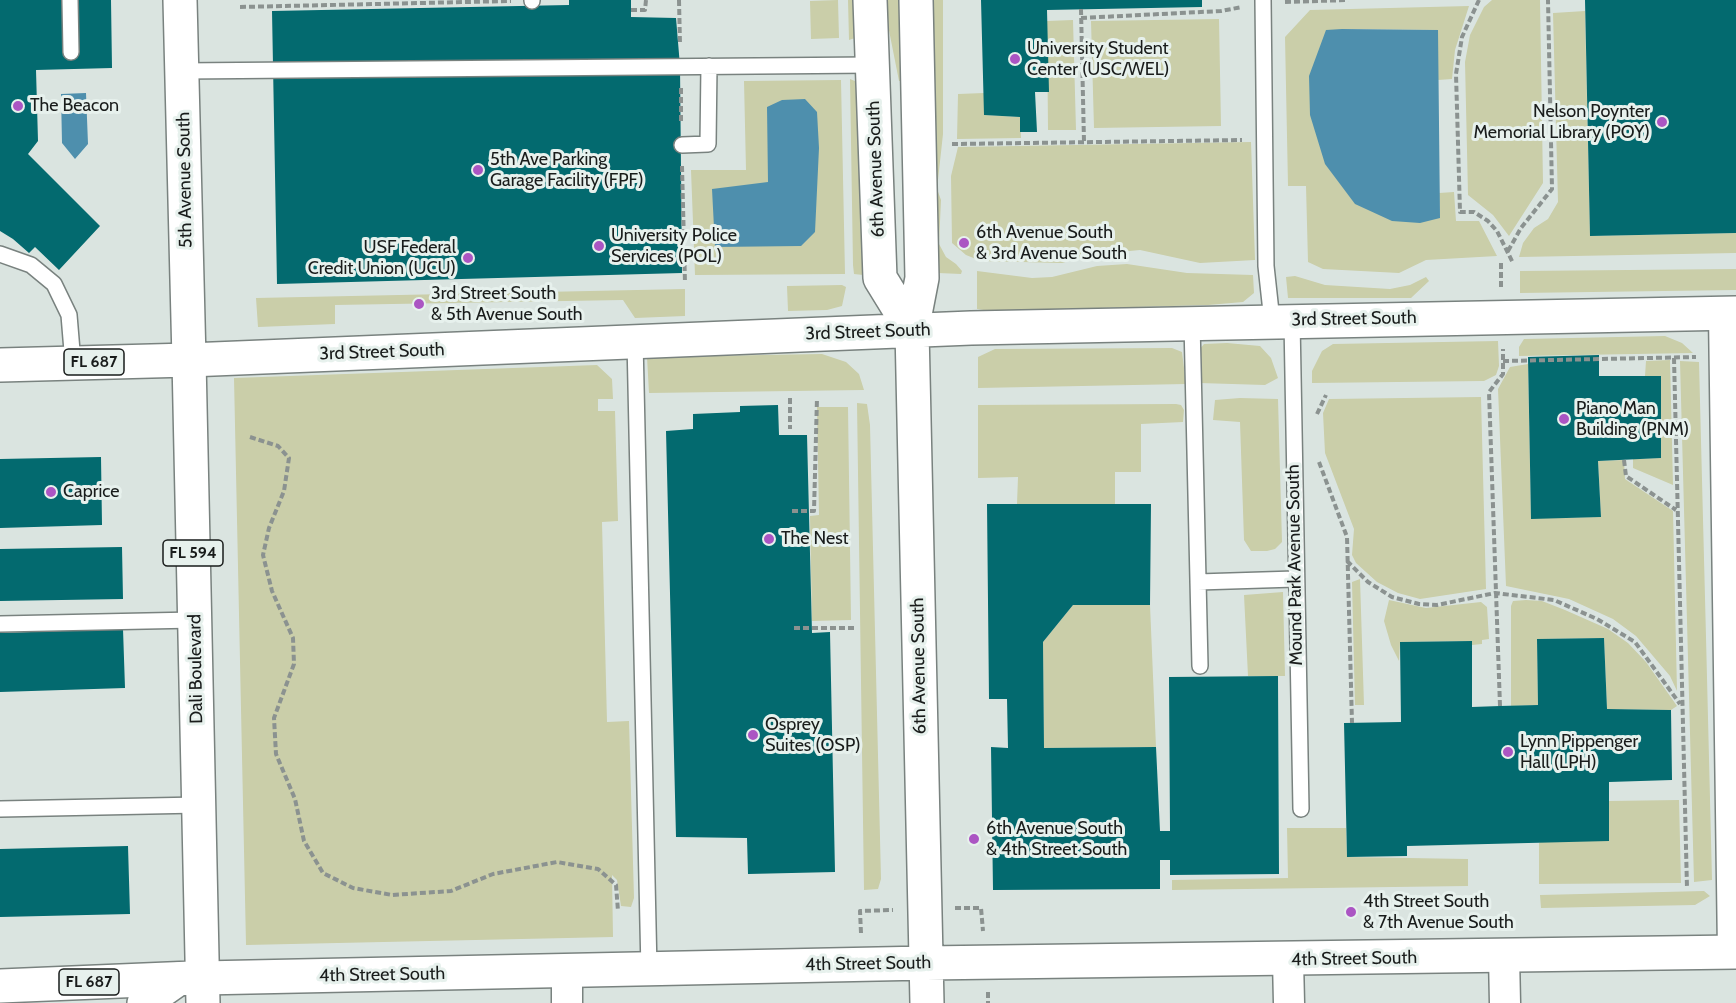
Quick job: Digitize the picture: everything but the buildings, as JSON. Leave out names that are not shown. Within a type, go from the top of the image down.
[{"type":"main road","name":"5th Avenue South","points":[[180,0],[189,360]]},
{"type":"main road","name":"6th Avenue South","points":[[870,0],[880,278],[912,330]]},
{"type":"main road","name":"6th Avenue South","points":[[916,0],[922,278],[912,330],[927,1003]]},
{"type":"main road","name":"3rd Street South","points":[[0,364],[189,360],[912,330],[1730,313]]},
{"type":"main road","name":"Dali Boulevard","points":[[189,360],[199,804],[195,986]]},
{"type":"main road","name":"4th Street South","points":[[0,986],[567,987],[649,970],[926,963],[1288,960],[1735,952]]},
{"type":"main road","points":[[144,1003],[195,986]]},
{"type":"street","points":[[1730,313],[1724,356],[1732,621],[1735,952]]},
{"type":"street","points":[[1504,956],[1505,1003]]},
{"type":"street","points":[[1288,960],[1289,1003]]},
{"type":"lane","points":[[70,0],[71,52]]},
{"type":"lane","name":"Mound Park Avenue South","points":[[1263,1],[1266,266],[1282,321],[1295,579],[1300,809]]},
{"type":"lane","points":[[182,72],[872,65]]},
{"type":"lane","points":[[682,145],[708,144],[709,66]]},
{"type":"lane","points":[[0,254],[31,265],[54,284],[69,315],[73,363]]},
{"type":"lane","points":[[1192,323],[1200,666]]},
{"type":"lane","points":[[635,341],[649,970]]},
{"type":"lane","points":[[1198,582],[1295,579]]},
{"type":"lane","points":[[0,624],[195,620]]},
{"type":"lane","points":[[0,809],[199,804]]},
{"type":"path","points":[[240,7],[532,0]]},
{"type":"path","points":[[631,10],[645,10],[646,0]]},
{"type":"path","points":[[1081,18],[1221,11],[1263,1],[1348,0]]},
{"type":"path","points":[[1479,0],[1462,37],[1456,74],[1460,212],[1474,212],[1488,221],[1497,231],[1513,263]]},
{"type":"path","points":[[1508,251],[1521,228],[1552,189],[1548,0]]},
{"type":"path","points":[[1081,9],[1084,142]]},
{"type":"path","points":[[952,144],[1263,140]]},
{"type":"path","points":[[1500,706],[1489,392],[1503,374],[1501,263]]},
{"type":"path","points":[[1503,362],[1724,356]]},
{"type":"path","points":[[1674,358],[1680,705],[1687,888]]},
{"type":"path","points":[[1314,424],[1326,395]]},
{"type":"path","points":[[790,398],[790,429]]},
{"type":"path","points":[[792,511],[814,511],[817,398]]},
{"type":"path","points":[[250,437],[278,446],[289,458],[284,491],[269,528],[263,555],[272,591],[294,638],[294,664],[274,718],[276,754],[295,799],[304,841],[323,873],[353,888],[392,896],[451,891],[494,874],[557,862],[598,869],[616,885],[618,911]]},
{"type":"path","points":[[1317,457],[1347,537],[1352,723]]},
{"type":"path","points":[[1624,460],[1626,477],[1676,510]]},
{"type":"path","points":[[1347,561],[1368,582],[1392,597],[1419,604],[1437,605],[1495,593],[1554,600],[1597,619],[1635,642],[1680,705]]},
{"type":"path","points":[[794,628],[857,628]]},
{"type":"green space","points":[[838,0],[839,38],[811,39],[810,1]]},
{"type":"green space","points":[[848,0],[861,0],[861,36],[849,40]]},
{"type":"green space","points":[[883,0],[904,0],[906,81],[899,81]]},
{"type":"green space","points":[[929,0],[943,0],[943,134],[937,189],[941,200],[939,244],[946,257],[962,271],[961,274],[938,273]]},
{"type":"green space","points":[[1492,0],[1540,0],[1543,183],[1509,236],[1493,215],[1468,195],[1465,62],[1470,35],[1484,7]]},
{"type":"green space","points":[[1469,6],[1455,50],[1452,79],[1438,80],[1438,30],[1342,29],[1440,218],[1439,193],[1454,192],[1456,221],[1479,221],[1497,256],[1426,260],[1399,273],[1323,269],[1308,262],[1306,186],[1288,186],[1285,37],[1310,10]]},
{"type":"green space","points":[[1585,11],[1590,236],[1736,233],[1736,253],[1519,257],[1523,243],[1534,228],[1548,219],[1558,202],[1553,13]]},
{"type":"green space","points":[[1219,19],[1221,126],[1094,128],[1091,21]]},
{"type":"green space","points":[[1073,20],[1076,130],[1048,130],[1047,21]]},
{"type":"green space","points":[[850,79],[862,84],[866,267],[863,275],[854,274],[853,265]]},
{"type":"green space","points":[[841,80],[845,274],[695,275],[691,170],[746,170],[744,81]]},
{"type":"green space","points":[[984,93],[984,115],[1020,117],[1021,138],[957,139],[958,94]]},
{"type":"green space","points":[[1251,142],[1255,260],[1200,263],[1140,250],[1089,255],[1062,263],[981,261],[966,255],[952,243],[951,176],[958,147]]},
{"type":"green space","points":[[1127,264],[1187,273],[1253,275],[1254,293],[1243,302],[1208,305],[990,311],[977,309],[977,271],[1032,278],[1052,277],[1097,266]]},
{"type":"green space","points":[[1736,269],[1736,290],[1520,293],[1520,271]]},
{"type":"green space","points":[[1295,276],[1325,285],[1390,289],[1410,285],[1426,277],[1429,281],[1411,298],[1288,298],[1286,277]]},
{"type":"green space","points":[[842,285],[846,287],[842,306],[827,310],[788,311],[787,286]]},
{"type":"green space","points":[[685,289],[685,316],[635,318],[623,300],[335,305],[335,324],[258,327],[256,298]]},
{"type":"green space","points":[[1665,336],[1682,343],[1693,353],[1519,356],[1519,347],[1524,339]]},
{"type":"green space","points":[[1498,341],[1499,366],[1496,375],[1484,381],[1312,383],[1312,371],[1322,351],[1333,344]]},
{"type":"green space","points":[[1227,343],[1260,346],[1271,358],[1278,378],[1265,385],[1199,383],[1199,350],[1204,344]]},
{"type":"green space","points":[[1172,348],[1182,352],[1186,384],[978,388],[978,357],[995,349]]},
{"type":"green space","points":[[822,354],[846,362],[859,374],[864,390],[649,393],[647,357]]},
{"type":"green space","points":[[1670,360],[1673,485],[1633,468],[1633,459],[1661,458],[1661,377],[1645,376],[1646,361]]},
{"type":"green space","points":[[1680,361],[1699,362],[1712,880],[1694,882]]},
{"type":"green space","points":[[1528,364],[1531,518],[1601,517],[1598,461],[1624,460],[1625,479],[1673,511],[1677,691],[1670,676],[1636,636],[1613,619],[1569,599],[1506,586],[1498,389],[1510,367]]},
{"type":"green space","points":[[597,365],[612,379],[613,399],[598,399],[598,411],[615,411],[618,521],[602,522],[607,722],[629,721],[634,898],[631,907],[621,906],[617,880],[612,875],[613,937],[246,945],[234,378]]},
{"type":"green space","points":[[1481,397],[1486,589],[1420,599],[1398,593],[1377,582],[1356,563],[1352,555],[1354,529],[1325,453],[1323,413],[1329,399]]},
{"type":"green space","points":[[1278,399],[1282,542],[1275,549],[1267,551],[1251,551],[1244,540],[1240,422],[1213,420],[1215,400]]},
{"type":"green space","points":[[857,403],[867,404],[870,425],[881,879],[878,889],[864,890]]},
{"type":"green space","points":[[978,405],[1181,405],[1184,410],[1183,422],[1141,424],[1141,472],[1115,472],[1115,504],[1017,504],[1018,477],[978,478]]},
{"type":"green space","points":[[817,407],[848,407],[851,620],[812,621],[810,516],[819,515]]},
{"type":"green space","points":[[1360,579],[1364,705],[1355,705],[1352,582]]},
{"type":"green space","points":[[1283,592],[1285,676],[1248,676],[1244,595]]},
{"type":"green space","points":[[1389,600],[1426,608],[1481,602],[1487,607],[1489,639],[1482,640],[1482,644],[1472,645],[1471,641],[1400,642],[1399,661],[1391,645],[1384,621]]},
{"type":"green space","points":[[1513,601],[1542,601],[1565,610],[1608,629],[1628,643],[1646,662],[1677,706],[1671,710],[1607,709],[1604,638],[1537,639],[1538,705],[1511,706],[1511,606]]},
{"type":"green space","points":[[1073,605],[1150,605],[1156,747],[1044,748],[1043,642]]},
{"type":"green space","points":[[1679,800],[1681,883],[1539,884],[1539,843],[1609,801]]},
{"type":"green space","points":[[1287,828],[1346,828],[1347,857],[1468,859],[1468,886],[1172,890],[1172,880],[1288,878]]},
{"type":"green space","points":[[1704,891],[1710,896],[1695,905],[1541,908],[1540,895]]},
{"type":"water","points":[[1326,30],[1438,30],[1440,218],[1420,223],[1392,221],[1355,204],[1325,164],[1310,115],[1309,76]]},
{"type":"water","points":[[86,93],[88,144],[75,159],[62,143],[61,94]]},
{"type":"water","points":[[805,99],[817,112],[819,148],[815,232],[801,246],[715,247],[712,189],[768,182],[767,107],[782,100]]},
{"type":"place","name":"University Student Center (USC/WEL)","points":[[1015,59]]},
{"type":"place","name":"The Beacon","points":[[18,106]]},
{"type":"place","name":"Nelson Poynter Memorial Library (POY)","points":[[1662,122]]},
{"type":"place","name":"5th Ave Parking Garage Facility (FPF)","points":[[478,170]]},
{"type":"place","name":"6th Avenue South & 3rd Avenue South","points":[[964,243]]},
{"type":"place","name":"University Police Services (POL)","points":[[599,246]]},
{"type":"place","name":"USF Federal Credit Union (UCU)","points":[[468,258]]},
{"type":"place","name":"3rd Street South & 5th Avenue South","points":[[419,304]]},
{"type":"place","name":"Piano Man Building (PNM)","points":[[1564,419]]},
{"type":"place","name":"Caprice","points":[[51,492]]},
{"type":"place","name":"The Nest","points":[[769,539]]},
{"type":"place","name":"Osprey Suites (OSP)","points":[[753,735]]},
{"type":"place","name":"Lynn Pippenger Hall (LPH)","points":[[1508,752]]},
{"type":"place","name":"6th Avenue South & 4th Street South","points":[[974,839]]},
{"type":"place","name":"4th Street South & 7th Avenue South","points":[[1351,912]]}]
